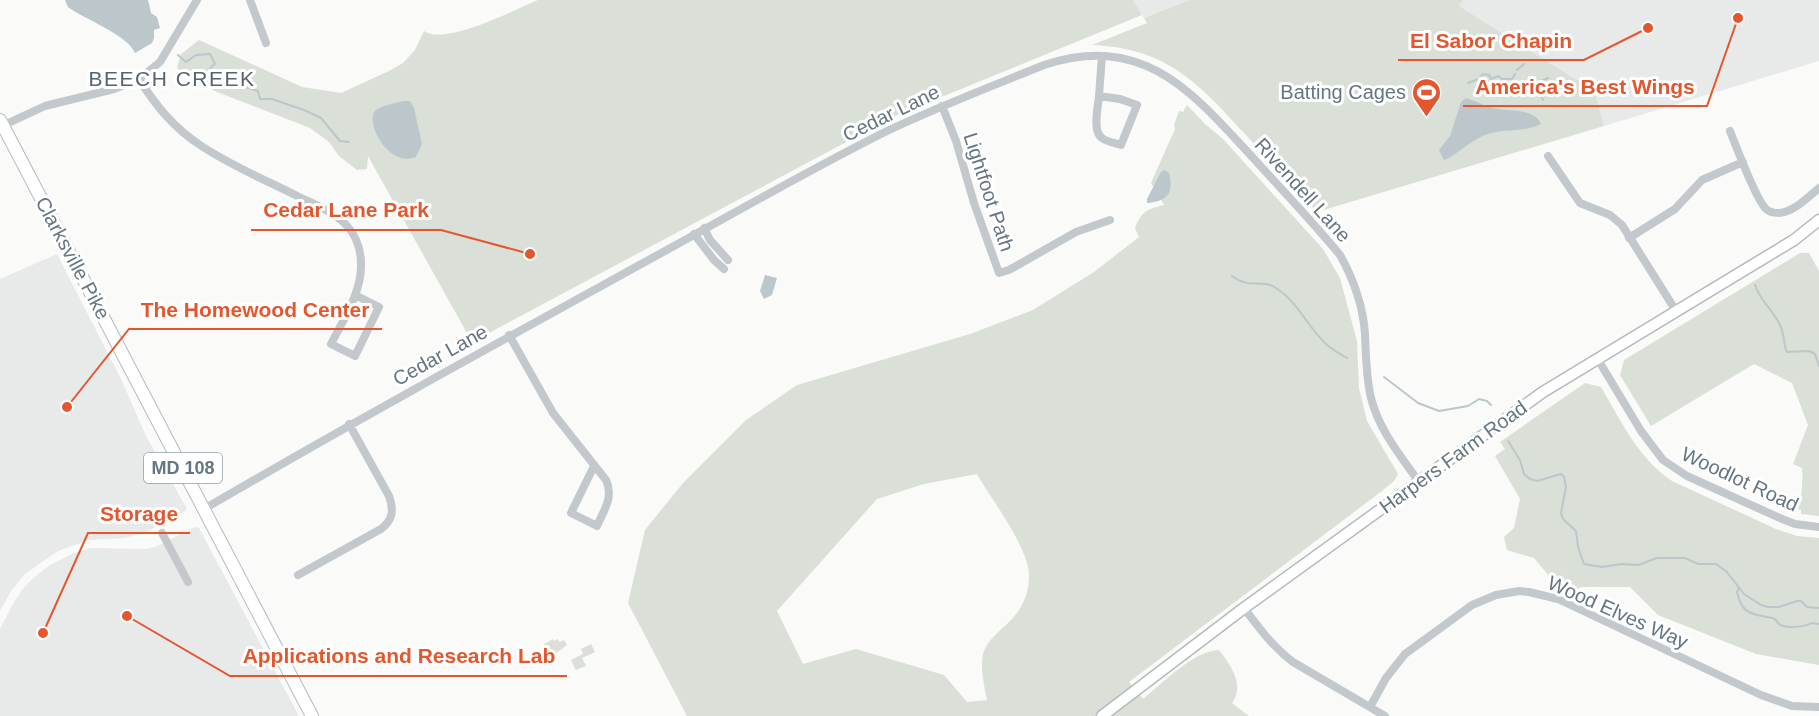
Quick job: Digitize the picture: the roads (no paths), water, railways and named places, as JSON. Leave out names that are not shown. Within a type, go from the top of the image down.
[{"type":"main road","name":"Clarksville Pike","points":[[1,124],[312,716]]},
{"type":"main road","name":"Harpers Farm Road","points":[[1102,716],[1244,608],[1543,392],[1794,240],[1819,220]]},
{"type":"street","points":[[1,124],[45,106],[114,89],[139,79],[160,62],[197,0]]},
{"type":"street","points":[[250,0],[266,43]]},
{"type":"street","points":[[1099,96],[1120,99],[1137,105],[1121,145],[1102,138],[1097,126],[1099,96],[1102,56]]},
{"type":"street","name":"Cedar Lane","points":[[204,509],[349,424],[509,335],[884,133],[942,106],[1060,60],[1102,56]]},
{"type":"street","name":"Rivendell Lane","points":[[1102,56],[1128,60],[1150,67],[1200,101],[1340,255],[1359,296],[1365,332],[1368,385],[1375,411],[1385,434],[1419,482]]},
{"type":"street","points":[[139,79],[166,117],[202,147],[329,212],[349,229],[356,238],[362,264],[361,277],[355,295],[331,344],[356,356],[379,307],[355,295]]},
{"type":"street","name":"Lightfoot Path","points":[[942,106],[956,141],[974,203],[999,273],[1009,270],[1076,232],[1110,220]]},
{"type":"street","points":[[1730,131],[1761,203],[1772,213],[1780,213],[1795,207],[1819,188]]},
{"type":"street","points":[[1548,156],[1580,203],[1617,219],[1676,311]]},
{"type":"street","points":[[1629,238],[1676,209],[1702,180],[1743,162]]},
{"type":"street","points":[[705,228],[710,240],[728,260]]},
{"type":"street","points":[[694,234],[724,269]]},
{"type":"street","points":[[509,335],[553,413],[606,480],[610,492],[609,500],[597,525],[571,513],[594,466]]},
{"type":"street","name":"Woodlot Road","points":[[1597,358],[1652,448],[1674,469],[1782,519],[1795,524],[1819,527]]},
{"type":"street","points":[[298,575],[381,529],[391,516],[393,506],[389,496],[349,424]]},
{"type":"street","points":[[162,533],[188,582]]},
{"type":"street","name":"Wood Elves Way","points":[[1371,707],[1386,678],[1405,654],[1472,605],[1496,595],[1518,591],[1558,599],[1761,695],[1792,706],[1819,708]]},
{"type":"street","points":[[1244,608],[1279,651],[1293,662],[1385,716]]},
{"type":"street","points":[[1792,706],[1792,716]]},
{"type":"waterway","points":[[178,55],[186,62],[196,55],[210,54],[215,64],[210,68],[213,75],[258,91],[260,99],[272,99],[321,118],[340,141],[349,142]]},
{"type":"waterway","points":[[1517,70],[1524,64]]},
{"type":"waterway","points":[[1468,83],[1479,79],[1483,74],[1489,75],[1491,79],[1498,76],[1502,79],[1512,79],[1515,74]]},
{"type":"waterway","points":[[1543,100],[1540,92],[1541,81],[1548,78]]},
{"type":"waterway","points":[[1232,276],[1244,282],[1271,285],[1276,288],[1291,301],[1327,345],[1347,358]]},
{"type":"waterway","points":[[1755,285],[1780,325],[1787,352],[1809,351],[1815,354],[1819,366]]},
{"type":"waterway","points":[[1384,377],[1418,403],[1439,411],[1468,406],[1479,399],[1491,405]]},
{"type":"waterway","points":[[1508,441],[1520,460],[1524,474],[1530,479],[1537,481],[1561,474],[1564,477],[1566,487],[1561,513],[1563,519],[1576,531],[1578,547],[1584,564],[1602,567],[1621,564],[1638,565],[1657,558],[1685,558],[1698,564],[1716,564],[1726,571],[1744,594],[1761,605],[1779,607],[1801,601],[1807,607],[1819,608]]},
{"type":"waterway","points":[[1739,588],[1737,592],[1742,606],[1754,614],[1774,618],[1786,627],[1819,624]]},
{"type":"place","name":"America's Best Wings","points":[[1738,18]]},
{"type":"place","name":"El Sabor Chapin","points":[[1648,28]]},
{"type":"place","name":"Batting Cages","points":[[1427,118]]},
{"type":"place","name":"Cedar Lane Park","points":[[530,254]]},
{"type":"place","name":"The Homewood Center","points":[[67,407]]},
{"type":"place","name":"Applications and Research Lab","points":[[127,616]]},
{"type":"place","name":"Storage","points":[[43,633]]},
{"type":"district","name":"BEECH CREEK","points":[[172,78]]}]
